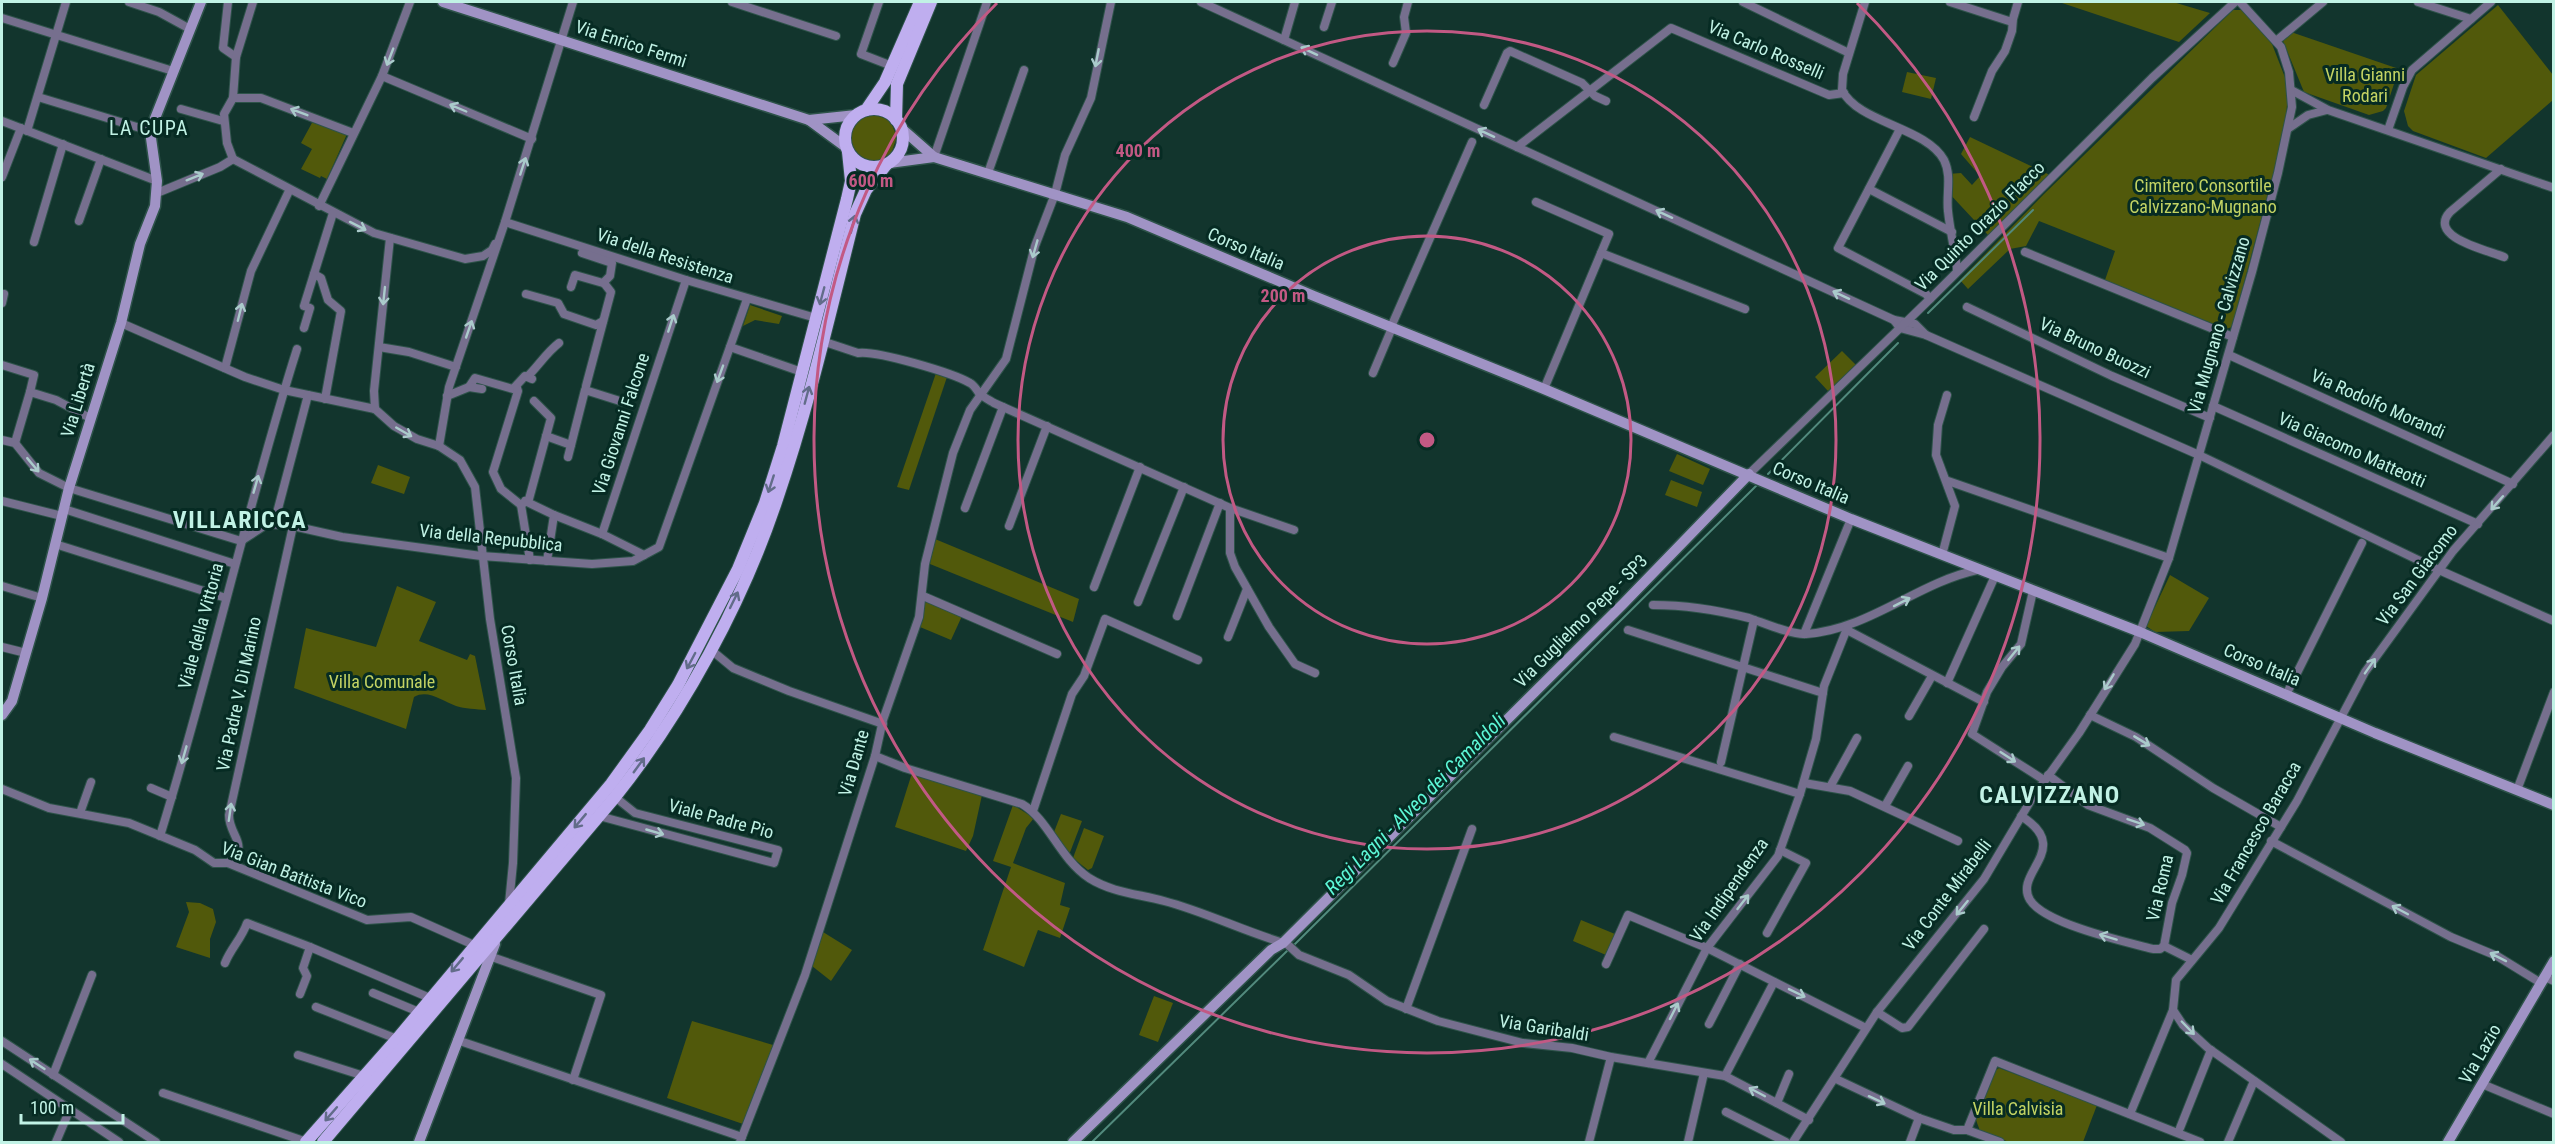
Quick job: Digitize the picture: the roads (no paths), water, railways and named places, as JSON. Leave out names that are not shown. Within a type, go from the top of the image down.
[{"type":"main road","points":[[323,1143],[469,969],[509,904],[625,766],[650,730],[703,640],[738,569],[765,503],[783,446],[851,181],[846,130],[880,91],[920,2]]},
{"type":"main road","points":[[306,1142],[397,1039],[474,945],[500,922],[599,816],[660,734],[710,649],[750,569],[777,499],[858,207],[866,190],[901,148],[903,138],[899,124],[897,84],[931,2]]},
{"type":"main road","points":[[861,113],[882,110],[899,124]]},
{"type":"main road","points":[[847,150],[864,166],[875,167],[887,164]]},
{"type":"street","points":[[2,177],[38,97],[66,2]]},
{"type":"street","points":[[129,2],[159,12],[190,29]]},
{"type":"street","points":[[38,97],[150,130],[201,2]]},
{"type":"street","points":[[228,2],[223,48],[236,57]]},
{"type":"street","points":[[253,2],[236,57],[232,98],[223,121],[233,159],[319,206],[374,233],[390,238],[465,259],[483,255],[492,250],[499,239]]},
{"type":"street","points":[[319,206],[382,76],[410,2]]},
{"type":"street","name":"Via Enrico Fermi","points":[[443,2],[809,120],[847,150]]},
{"type":"street","points":[[439,446],[447,396],[506,222],[573,2]]},
{"type":"street","points":[[732,2],[836,36]]},
{"type":"street","points":[[879,2],[861,54],[892,66]]},
{"type":"street","points":[[934,157],[987,2]]},
{"type":"street","name":"Via Dante","points":[[741,1140],[805,975],[875,756],[882,724],[919,617],[925,564],[939,501],[953,453],[970,410],[1006,359],[1035,246],[1055,194],[1065,155],[1091,98],[1110,2]]},
{"type":"street","points":[[1201,2],[1894,320],[1906,321],[1921,331],[2199,455],[2439,570],[2553,621]]},
{"type":"street","points":[[1284,40],[1295,2]]},
{"type":"street","points":[[1324,27],[1332,2]]},
{"type":"street","points":[[1393,63],[1406,33],[1404,17],[1408,2]]},
{"type":"street","points":[[1743,2],[1849,53]]},
{"type":"street","points":[[1865,2],[1842,79],[1844,93],[1871,114],[1934,147],[1944,161],[1947,171],[1947,203],[1957,270]]},
{"type":"street","points":[[1950,2],[2012,22]]},
{"type":"street","points":[[1974,117],[1992,71],[2005,51],[2013,29],[2012,22],[2018,2]]},
{"type":"street","name":"Via Mugnano - Calvizzano","points":[[2140,632],[2169,558],[2229,355],[2289,128],[2293,91],[2289,72],[2276,41],[2237,2]]},
{"type":"street","name":"Via Quinto Orazio Flacco","points":[[1749,474],[1930,299],[2146,83],[2237,2]]},
{"type":"street","points":[[2276,41],[2323,2]]},
{"type":"street","points":[[2418,2],[2472,19]]},
{"type":"street","points":[[2388,130],[2407,76],[2491,2]]},
{"type":"street","points":[[2,18],[173,71]]},
{"type":"street","name":"Via Carlo Rosselli","points":[[1517,147],[1671,28],[1829,95],[1844,93]]},
{"type":"street","points":[[1484,105],[1507,53],[1510,51],[1582,83],[1598,98],[1606,101]]},
{"type":"street","points":[[988,173],[1024,70]]},
{"type":"street","points":[[382,76],[531,139]]},
{"type":"street","points":[[2293,91],[2328,110],[2553,188]]},
{"type":"street","points":[[232,98],[261,98],[353,133]]},
{"type":"street","points":[[2292,107],[2311,102]]},
{"type":"street","points":[[2292,107],[2308,115]]},
{"type":"street","points":[[181,109],[223,121]]},
{"type":"street","points":[[2289,128],[2308,115],[2328,110]]},
{"type":"street","name":"Via Enrico Fermi","points":[[809,120],[861,113]]},
{"type":"street","points":[[2,121],[157,181]]},
{"type":"street","points":[[899,124],[934,157]]},
{"type":"street","points":[[1900,129],[1838,249],[1926,294],[1930,299]]},
{"type":"street","name":"Via Libertà","points":[[2,715],[12,701],[42,598],[69,488],[121,323],[140,244],[155,206],[157,181],[150,130]]},
{"type":"street","points":[[1373,373],[1472,142]]},
{"type":"street","points":[[34,242],[63,144]]},
{"type":"street","points":[[887,164],[934,157],[1055,194]]},
{"type":"street","points":[[79,221],[101,159]]},
{"type":"street","points":[[157,193],[220,167],[233,159]]},
{"type":"street","points":[[2501,169],[2450,212],[2445,220],[2445,226],[2452,237],[2504,257]]},
{"type":"street","points":[[1869,189],[1952,231]]},
{"type":"street","points":[[225,368],[251,271],[289,190]]},
{"type":"street","name":"Corso Italia","points":[[1055,194],[1127,217],[1749,474],[1851,519],[2140,632],[2287,693],[2375,733],[2553,805]]},
{"type":"street","points":[[1536,202],[1609,234],[1544,389]]},
{"type":"street","points":[[304,328],[310,308],[304,306],[333,213]]},
{"type":"street","name":"Via della Resistenza","points":[[506,222],[614,260],[816,318]]},
{"type":"street","points":[[121,323],[225,368],[284,390],[375,409],[374,391],[390,238]]},
{"type":"street","points":[[582,252],[614,260],[610,276],[604,283]]},
{"type":"street","points":[[2025,252],[2234,336]]},
{"type":"street","points":[[1601,253],[1745,309]]},
{"type":"street","points":[[314,274],[321,278],[328,300],[341,311],[325,399]]},
{"type":"street","points":[[571,287],[575,275],[604,283],[611,292],[586,386]]},
{"type":"street","name":"Via Giovanni Falcone","points":[[602,534],[686,280]]},
{"type":"street","points":[[2,303],[4,294]]},
{"type":"street","points":[[526,294],[558,303],[564,314],[596,325],[603,321]]},
{"type":"street","points":[[559,343],[549,350],[546,358],[530,377],[525,376],[517,388],[493,472],[501,489],[523,503],[602,534],[644,555],[658,547],[747,299]]},
{"type":"street","name":"Via Bruno Buozzi","points":[[1967,307],[2112,376],[2210,418]]},
{"type":"street","points":[[1918,310],[1921,331]]},
{"type":"street","points":[[1894,320],[1900,328],[1921,331]]},
{"type":"street","points":[[822,341],[858,353],[895,359],[957,376],[973,384],[980,394],[1003,407],[1230,508],[1294,530]]},
{"type":"street","points":[[730,346],[802,372]]},
{"type":"street","points":[[379,347],[409,352],[456,367]]},
{"type":"street","name":"Viale della Vittoria","points":[[160,836],[265,451],[297,349]]},
{"type":"street","name":"Via Rodolfo Morandi","points":[[2229,355],[2513,484]]},
{"type":"street","points":[[2,365],[34,375],[15,443]]},
{"type":"street","points":[[447,396],[469,387],[476,378],[513,389],[517,388]]},
{"type":"street","points":[[469,387],[482,389]]},
{"type":"street","points":[[568,457],[585,390],[623,402]]},
{"type":"street","points":[[30,392],[56,400],[90,418]]},
{"type":"street","points":[[2,440],[15,443],[39,473],[69,488],[241,541],[271,524],[308,395]]},
{"type":"street","points":[[1942,555],[1955,506],[1948,481],[1939,467],[1936,440],[1947,395]]},
{"type":"street","points":[[523,503],[529,499],[551,418],[534,401]]},
{"type":"street","name":"Via Giacomo Matteotti","points":[[2213,406],[2478,524]]},
{"type":"street","points":[[964,508],[1003,407]]},
{"type":"street","name":"Corso Italia","points":[[375,409],[394,426],[417,439],[439,446],[460,460],[475,487],[481,556],[516,778],[513,865],[509,904]]},
{"type":"street","points":[[1009,526],[1047,426]]},
{"type":"street","name":"Via San Giacomo","points":[[2340,716],[2365,672],[2452,551],[2513,484],[2553,435]]},
{"type":"street","points":[[546,436],[571,445]]},
{"type":"street","points":[[1094,587],[1140,467]]},
{"type":"street","name":"Via Guglielmo Pepe - SP3","points":[[1073,1143],[1271,950],[1285,943],[1623,604],[1749,474]]},
{"type":"street","points":[[1948,481],[2169,558]]},
{"type":"street","points":[[1138,602],[1184,487]]},
{"type":"street","points":[[2,501],[63,513],[235,564]]},
{"type":"street","points":[[523,503],[530,560]]},
{"type":"street","points":[[1177,616],[1220,503]]},
{"type":"street","points":[[1230,508],[1230,553],[1247,589],[1269,627],[1295,664],[1315,673]]},
{"type":"street","points":[[249,513],[271,524]]},
{"type":"street","points":[[547,561],[554,515]]},
{"type":"street","points":[[1804,634],[1851,519]]},
{"type":"street","name":"Via della Repubblica","points":[[271,524],[293,526],[342,537],[481,556],[592,564],[633,561],[644,555]]},
{"type":"street","name":"Via Padre V. Di Marino","points":[[228,863],[234,858],[239,847],[238,840],[229,826],[229,815],[293,526]]},
{"type":"street","points":[[2287,693],[2362,543]]},
{"type":"street","points":[[55,544],[226,598]]},
{"type":"street","points":[[1653,605],[1674,605],[1722,611],[1804,634],[1848,628],[1952,575],[1977,570]]},
{"type":"street","points":[[1947,683],[1995,576]]},
{"type":"street","points":[[2,586],[42,598]]},
{"type":"street","points":[[1228,638],[1247,589]]},
{"type":"street","points":[[2033,591],[2021,644],[2002,667],[1984,702],[1972,734],[2047,778]]},
{"type":"street","points":[[923,596],[1057,654]]},
{"type":"street","points":[[1033,811],[1072,694],[1084,676],[1105,619],[1198,660]]},
{"type":"street","points":[[1721,762],[1754,620]]},
{"type":"street","points":[[1848,628],[1932,676],[1984,702]]},
{"type":"street","name":"Via Indipendenza","points":[[1648,1063],[1707,948],[1753,890],[1780,850],[1816,739],[1823,693],[1848,628]]},
{"type":"street","points":[[1628,630],[1823,693]]},
{"type":"street","name":"Via Conte Mirabelli","points":[[1793,1143],[1877,1012],[1963,906],[2090,715],[2135,644],[2140,632]]},
{"type":"street","points":[[2,647],[26,653]]},
{"type":"street","points":[[710,649],[733,668],[789,691],[882,724]]},
{"type":"street","points":[[1909,716],[1932,676]]},
{"type":"street","points":[[2517,790],[2553,692]]},
{"type":"street","points":[[2090,715],[2136,737],[2213,788],[2281,826]]},
{"type":"street","name":"Via Francesco Baracca","points":[[2130,1114],[2173,1011],[2176,980],[2219,928],[2297,801],[2340,716]]},
{"type":"street","points":[[1614,737],[1800,794]]},
{"type":"street","points":[[1830,787],[1857,738]]},
{"type":"street","points":[[875,756],[905,768],[1022,804],[1033,811],[1064,855],[1089,878],[1113,890],[1163,900],[1285,943]]},
{"type":"street","points":[[1885,806],[1908,766]]},
{"type":"street","name":"Via Roma","points":[[2047,778],[2088,806],[2150,828],[2185,850],[2187,853],[2172,903],[2164,946]]},
{"type":"street","points":[[80,813],[91,782]]},
{"type":"street","points":[[1803,783],[1850,791],[1958,841]]},
{"type":"street","points":[[151,788],[172,797]]},
{"type":"street","name":"Via Gian Battista Vico","points":[[2,789],[48,808],[129,824],[195,850],[214,863],[228,863],[367,920],[411,917],[474,945]]},
{"type":"street","name":"Viale Padre Pio","points":[[599,816],[774,863],[778,850],[635,813],[627,809],[615,796]]},
{"type":"street","points":[[2021,816],[2039,830],[2043,844],[2029,888],[2028,896],[2034,905],[2067,923],[2153,949],[2160,949],[2164,946],[2192,960]]},
{"type":"street","points":[[1406,1010],[1472,829]]},
{"type":"street","points":[[2271,841],[2451,937],[2498,956],[2546,980]]},
{"type":"street","points":[[1767,933],[1806,863],[1780,850]]},
{"type":"street","points":[[513,865],[523,876],[535,875]]},
{"type":"street","points":[[1606,964],[1628,915],[1707,948],[1866,1028]]},
{"type":"street","points":[[419,1143],[500,922]]},
{"type":"street","points":[[225,963],[230,949],[243,935],[247,923],[430,998]]},
{"type":"street","points":[[1877,1012],[1902,1028],[1908,1027],[1984,929]]},
{"type":"street","name":"Via Garibaldi","points":[[1285,943],[1299,955],[1349,975],[1387,1001],[1438,1021],[1498,1038],[1572,1048],[1611,1057],[1725,1076],[1809,1120]]},
{"type":"street","points":[[300,994],[307,975],[303,968],[310,948]]},
{"type":"street","points":[[489,956],[601,995],[573,1080]]},
{"type":"street","name":"Via Lazio","points":[[2448,1143],[2546,980],[2553,961]]},
{"type":"street","points":[[1708,1024],[1740,964]]},
{"type":"street","points":[[469,969],[481,976]]},
{"type":"street","points":[[54,1075],[92,975]]},
{"type":"street","points":[[1725,1076],[1774,982]]},
{"type":"street","points":[[373,993],[419,1012]]},
{"type":"street","points":[[316,1007],[397,1039]]},
{"type":"street","points":[[2173,1011],[2183,1024],[2211,1050],[2341,1143]]},
{"type":"street","points":[[457,1040],[741,1140]]},
{"type":"street","points":[[2,1041],[156,1143],[165,1143]]},
{"type":"street","points":[[2178,1131],[2211,1050]]},
{"type":"street","points":[[298,1055],[364,1076]]},
{"type":"street","points":[[1589,1143],[1611,1057]]},
{"type":"street","points":[[1967,1130],[1995,1061],[2178,1131],[2200,1143]]},
{"type":"street","points":[[2,1064],[119,1143]]},
{"type":"street","points":[[1688,1143],[1704,1073]]},
{"type":"street","points":[[1777,1103],[1789,1074]]},
{"type":"street","points":[[1836,1079],[1919,1118],[1954,1130],[1967,1130],[2000,1143]]},
{"type":"street","points":[[2228,1143],[2254,1081]]},
{"type":"street","points":[[2482,1084],[2553,1114]]},
{"type":"street","points":[[163,1093],[306,1142]]},
{"type":"street","points":[[56,1143],[70,1109]]},
{"type":"street","points":[[1726,1112],[1786,1143]]},
{"type":"street","points":[[1910,1143],[1919,1118]]},
{"type":"waterway","name":"Regi Lagni - Alveo dei Camaldoli","points":[[1928,313],[2033,210]]},
{"type":"waterway","name":"Regi Lagni - Alveo dei Camaldoli","points":[[1768,474],[1898,343]]},
{"type":"waterway","name":"Regi Lagni - Alveo dei Camaldoli","points":[[1293,946],[1757,485]]},
{"type":"waterway","name":"Regi Lagni - Alveo dei Camaldoli","points":[[1092,1142],[1288,950]]},
{"type":"district","name":"LA CUPA","points":[[149,128]]},
{"type":"district","name":"VILLARICCA","points":[[240,520]]},
{"type":"district","name":"CALVIZZANO","points":[[2050,795]]},
{"type":"park label","name":"Villa Gianni Rodari","points":[[2365,85]]},
{"type":"park label","name":"Cimitero Consortile Calvizzano-Mugnano","points":[[2203,196]]},
{"type":"park label","name":"Villa Comunale","points":[[382,682]]},
{"type":"park label","name":"Villa Calvisia","points":[[2018,1109]]}]
